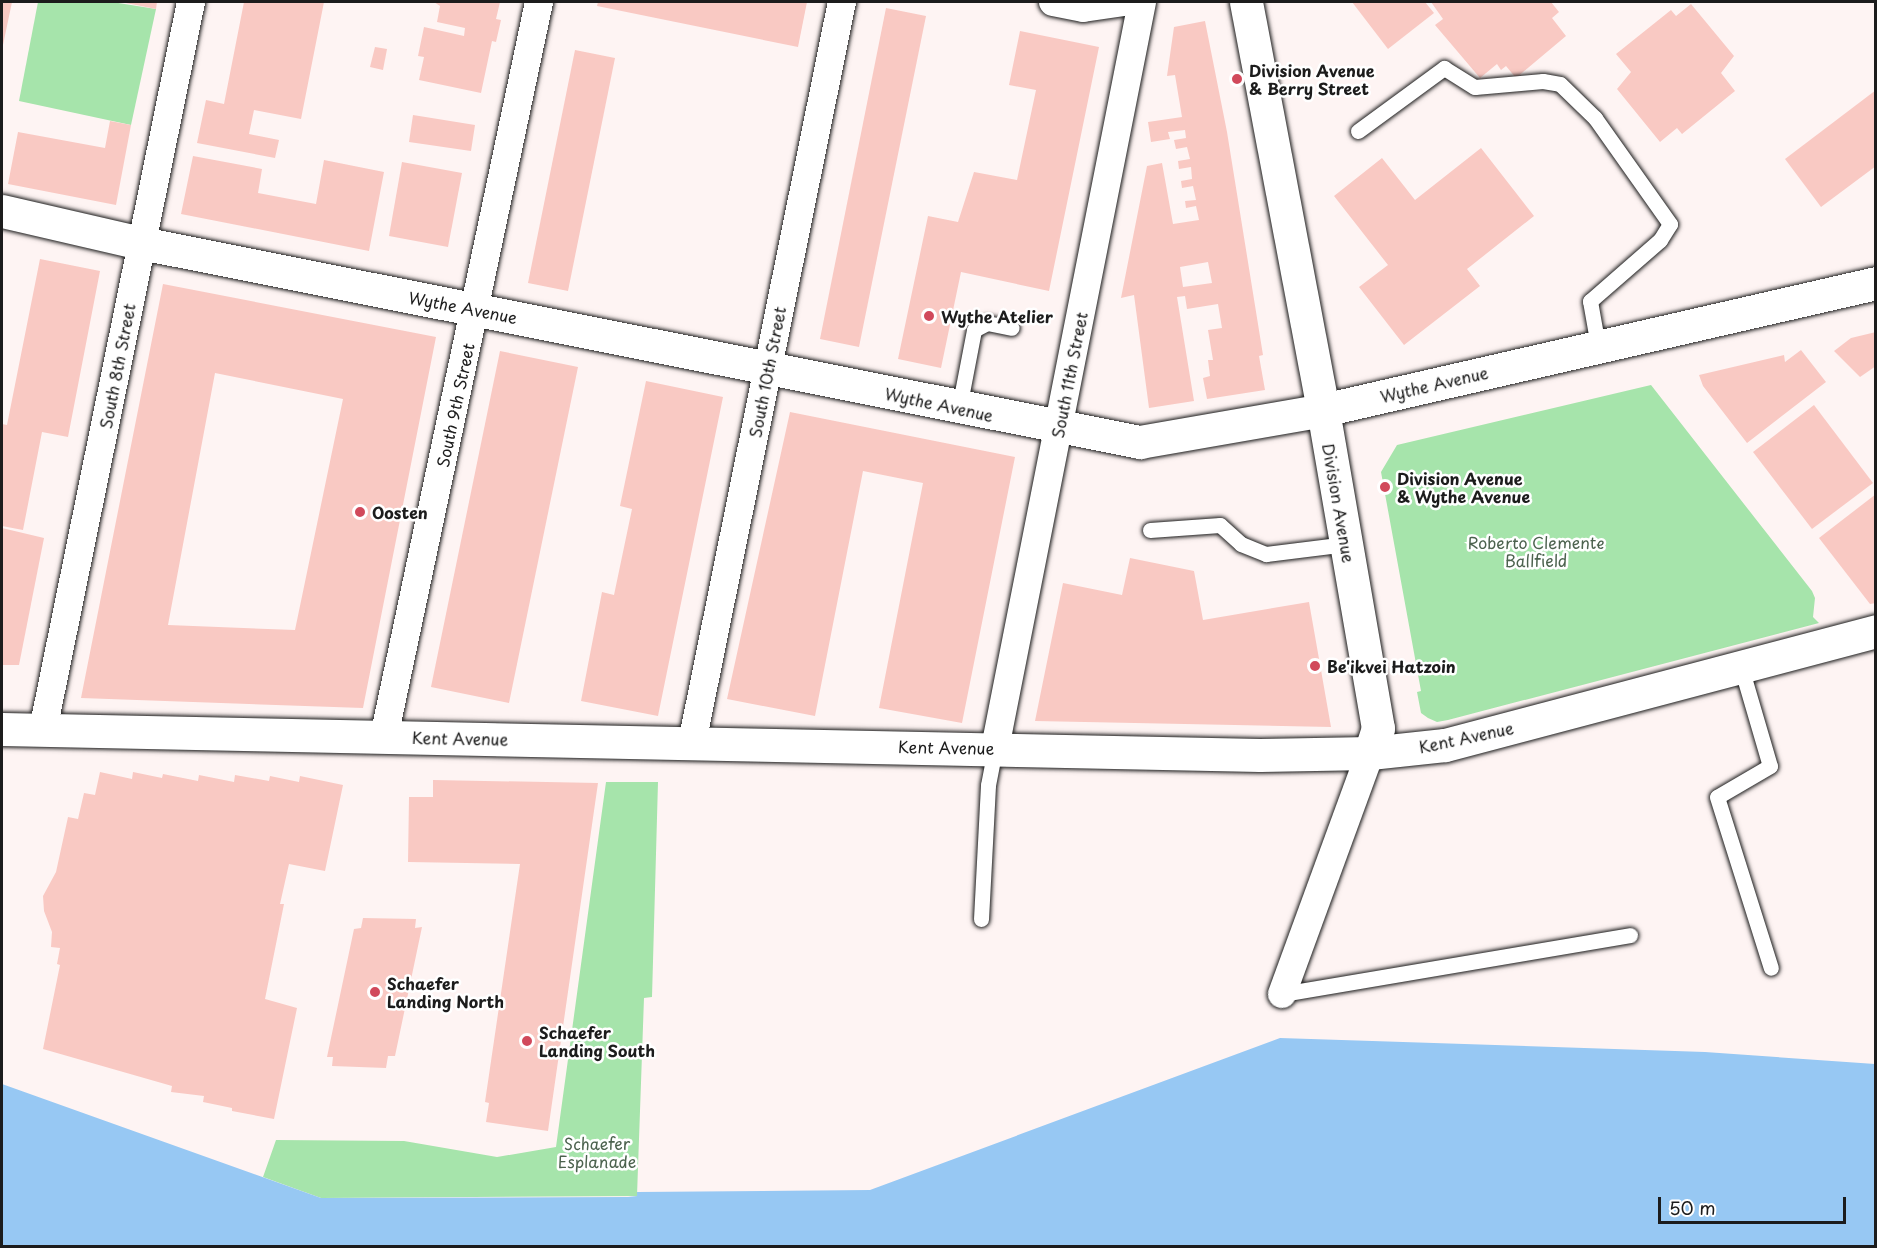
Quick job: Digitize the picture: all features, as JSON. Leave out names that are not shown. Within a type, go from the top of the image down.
[{"type":"main road","name":"Division Avenue","points":[[1246,2],[1323,410],[1378,728],[1370,753]]},
{"type":"main road","name":"Wythe Avenue","points":[[2,211],[141,243],[1059,429],[1140,442],[1323,410],[1875,283]]},
{"type":"main road","name":"Kent Avenue","points":[[2,729],[1260,755],[1370,753],[1445,745],[1875,631]]},
{"type":"street","name":"South 8th Street","points":[[43,730],[191,2]]},
{"type":"street","name":"South 9th Street","points":[[384,737],[539,2]]},
{"type":"street","name":"South 10th Street","points":[[692,743],[842,2]]},
{"type":"street","points":[[1053,2],[1083,8],[1123,2]]},
{"type":"street","name":"South 11th Street","points":[[994,748],[1142,2]]},
{"type":"street","name":"Division Avenue","points":[[1282,994],[1370,753]]},
{"type":"lane","points":[[1358,130],[1444,68],[1475,87],[1543,81],[1560,84],[1595,118],[1670,224],[1660,240],[1590,301],[1598,346]]},
{"type":"lane","points":[[959,408],[974,330],[987,323],[1012,328]]},
{"type":"lane","points":[[1149,530],[1220,525],[1241,544],[1266,554],[1346,544]]},
{"type":"lane","points":[[1741,667],[1770,766],[1717,796],[1771,968]]},
{"type":"lane","points":[[981,919],[988,785],[994,748]]},
{"type":"lane","points":[[1282,994],[1630,935]]},
{"type":"green space","points":[[38,2],[112,2],[156,9],[131,125],[19,101]]},
{"type":"green space","name":"Roberto Clemente Ballfield","points":[[1651,385],[1812,591],[1815,598],[1813,617],[1819,623],[1448,720],[1437,722],[1428,718],[1421,713],[1417,692],[1421,691],[1381,472],[1397,445]]},
{"type":"green space","name":"Schaefer Esplanade","points":[[606,782],[658,782],[652,997],[644,998],[637,1196],[321,1198],[263,1177],[276,1140],[404,1141],[497,1157],[556,1147]]},
{"type":"water","points":[[1280,1038],[1705,1052],[1875,1064],[1875,1246],[2,1246],[2,1084],[321,1198],[628,1197],[637,1196],[637,1192],[870,1190]]},
{"type":"building","points":[[2,2],[12,2],[3,45],[2,45]]},
{"type":"building","points":[[121,2],[157,2],[156,9]]},
{"type":"building","points":[[244,2],[324,2],[301,119],[254,110],[249,134],[279,140],[275,158],[197,143],[206,100],[224,104]]},
{"type":"building","points":[[434,2],[500,2],[496,19],[501,20],[496,42],[492,41],[481,93],[419,80],[424,57],[418,56],[424,27],[464,36],[465,28],[437,22],[440,6]]},
{"type":"building","points":[[598,2],[807,2],[798,47],[597,6]]},
{"type":"building","points":[[1352,2],[1425,2],[1434,13],[1388,49]]},
{"type":"building","points":[[1431,2],[1551,2],[1559,12],[1552,18],[1566,36],[1516,78],[1506,66],[1501,70],[1497,64],[1480,78],[1435,25],[1443,19]]},
{"type":"building","points":[[1691,4],[1734,56],[1721,73],[1735,91],[1682,134],[1677,128],[1660,142],[1617,89],[1631,72],[1616,54],[1671,10],[1676,16]]},
{"type":"building","points":[[886,8],[926,16],[859,347],[820,339]]},
{"type":"building","points":[[1205,21],[1227,132],[1263,355],[1259,356],[1265,390],[1207,399],[1203,378],[1210,376],[1208,360],[1213,360],[1208,330],[1222,328],[1218,304],[1187,309],[1185,296],[1177,297],[1194,401],[1149,408],[1134,295],[1121,298],[1147,166],[1162,163],[1173,224],[1199,220],[1196,206],[1186,208],[1185,201],[1196,200],[1193,186],[1182,188],[1181,181],[1192,179],[1191,167],[1179,169],[1178,161],[1190,159],[1187,147],[1176,149],[1174,140],[1186,138],[1185,130],[1168,132],[1170,139],[1151,142],[1148,122],[1182,117],[1175,75],[1167,76],[1174,27]],"holes":[[[1208,262],[1212,283],[1183,287],[1180,267]]]},
{"type":"building","points":[[1020,31],[1099,47],[1049,291],[961,272],[941,368],[898,359],[928,216],[958,222],[974,172],[1017,180],[1036,90],[1009,85]]},
{"type":"building","points":[[375,47],[387,49],[383,70],[370,67]]},
{"type":"building","points":[[575,50],[615,58],[568,291],[528,283]]},
{"type":"building","points":[[1876,90],[1876,166],[1821,207],[1785,159]]},
{"type":"building","points":[[413,115],[475,125],[471,151],[409,142]]},
{"type":"building","points":[[110,121],[131,125],[116,205],[8,184],[18,132],[105,148]]},
{"type":"building","points":[[1481,148],[1534,216],[1467,269],[1480,286],[1404,345],[1359,287],[1388,265],[1334,196],[1382,158],[1415,200]]},
{"type":"building","points":[[193,156],[262,169],[258,193],[316,204],[324,160],[384,172],[369,251],[181,214]]},
{"type":"building","points":[[402,162],[462,173],[448,247],[389,236]]},
{"type":"building","points":[[40,259],[100,271],[68,437],[42,432],[23,530],[2,526],[2,424],[7,425]]},
{"type":"building","name":"Oosten","points":[[163,284],[436,337],[363,708],[81,698]],"holes":[[[215,373],[343,399],[295,630],[168,625]]]},
{"type":"building","points":[[1876,332],[1876,366],[1860,377],[1834,351],[1851,338]]},
{"type":"building","points":[[1801,350],[1826,382],[1747,443],[1703,386],[1699,375],[1784,355],[1785,362]]},
{"type":"building","points":[[500,351],[578,367],[509,703],[431,687]]},
{"type":"building","points":[[646,381],[723,397],[658,716],[581,701],[602,592],[614,595],[632,509],[620,506]]},
{"type":"building","points":[[1814,405],[1873,483],[1812,529],[1753,452]]},
{"type":"building","points":[[790,412],[1015,457],[962,723],[879,708],[923,483],[863,471],[815,716],[727,699]]},
{"type":"building","points":[[1876,494],[1876,603],[1870,604],[1819,538]]},
{"type":"building","points":[[2,528],[44,538],[19,665],[2,665]]},
{"type":"building","points":[[1130,558],[1194,571],[1203,620],[1309,602],[1331,727],[1035,721],[1063,583],[1122,595]]},
{"type":"building","points":[[100,772],[132,779],[133,772],[162,778],[163,774],[198,781],[199,775],[234,782],[235,775],[269,781],[270,776],[299,782],[300,776],[343,785],[325,871],[289,864],[280,904],[284,904],[265,999],[297,1008],[274,1119],[232,1111],[232,1108],[203,1102],[204,1096],[171,1092],[172,1086],[43,1049],[60,965],[57,964],[60,948],[51,947],[52,932],[44,911],[43,896],[56,872],[68,817],[78,819],[84,793],[95,795]]},
{"type":"building","points":[[433,780],[598,783],[548,1131],[486,1122],[489,1103],[485,1102],[520,864],[408,862],[409,797],[433,797]]},
{"type":"building","name":"Schaefer Landing North","points":[[363,918],[416,919],[415,928],[422,927],[395,1056],[388,1056],[386,1068],[332,1066],[333,1057],[327,1057],[354,929],[361,928]]},
{"type":"place","name":"Division Avenue & Berry Street","points":[[1237,79]]},
{"type":"place","name":"Wythe Atelier","points":[[929,316]]},
{"type":"place","name":"Division Avenue & Wythe Avenue","points":[[1385,487]]},
{"type":"place","name":"Oosten","points":[[360,512]]},
{"type":"place","name":"Be'ikvei Hatzoin","points":[[1315,666]]},
{"type":"place","name":"Schaefer Landing North","points":[[375,992]]},
{"type":"place","name":"Schaefer Landing South","points":[[527,1041]]}]
